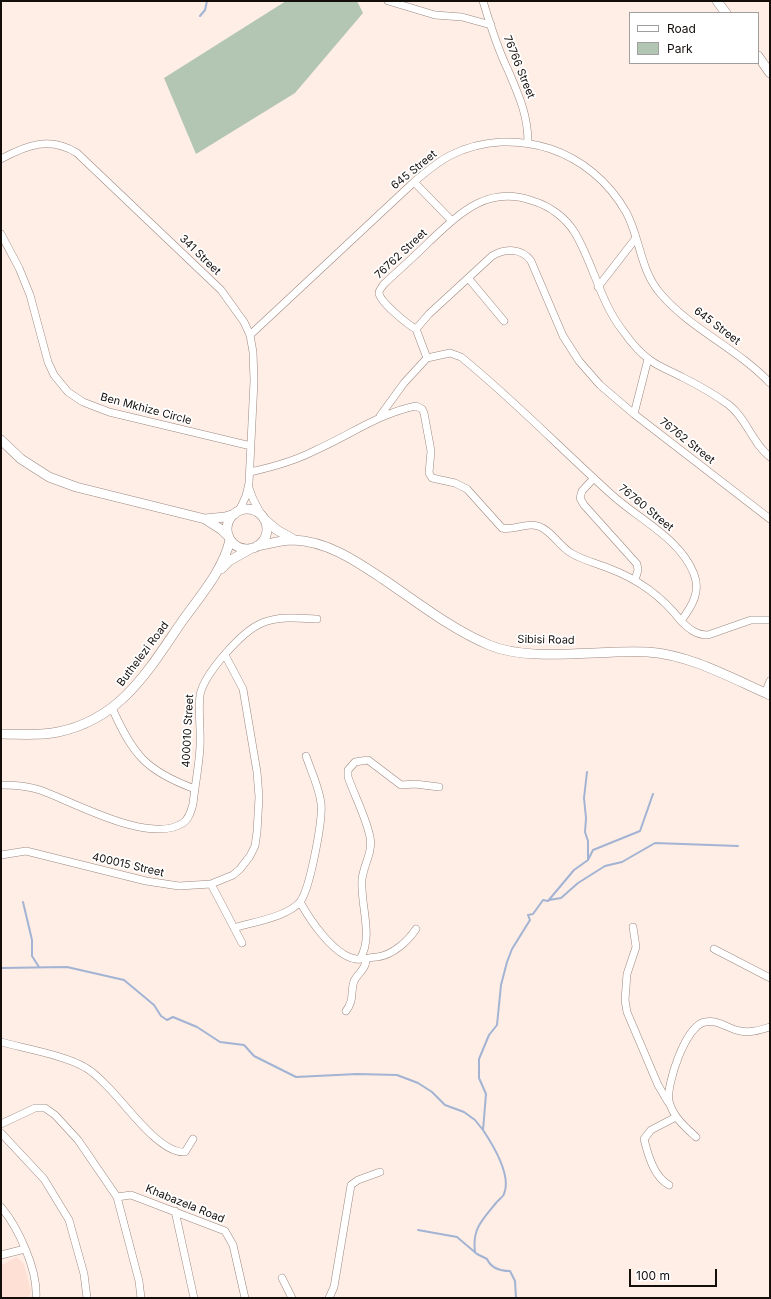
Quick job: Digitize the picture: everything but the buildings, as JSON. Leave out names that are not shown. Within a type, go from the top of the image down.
[{"type":"street","points":[[388,1],[435,15],[462,17],[491,25]]},
{"type":"street","name":"76766 Street","points":[[483,1],[524,108],[528,124],[528,143]]},
{"type":"street","points":[[717,1],[725,12]]},
{"type":"street","points":[[759,57],[770,73]]},
{"type":"street","name":"645 Street","points":[[250,335],[414,182],[437,164],[470,148],[499,142],[528,143],[554,149],[570,156],[596,173],[618,199],[627,214],[651,279],[666,300],[745,361],[770,383]]},
{"type":"street","name":"341 Street","points":[[1,159],[33,144],[49,143],[60,145],[78,153],[221,290],[238,313],[250,335],[254,363],[250,472],[246,496],[237,512]]},
{"type":"street","points":[[414,182],[452,221]]},
{"type":"street","name":"76762 Street","points":[[770,457],[761,449],[743,420],[730,406],[693,383],[648,359],[615,321],[598,287],[576,233],[559,215],[542,203],[515,196],[500,196],[472,206],[452,221],[384,284],[380,290],[380,296],[386,303],[405,322],[416,329],[429,314],[469,279],[492,256],[501,251],[519,251],[528,256],[563,336],[575,355],[600,385],[634,414],[770,519]]},
{"type":"street","name":"Ben Mkhize Circle","points":[[1,234],[19,268],[30,295],[48,362],[54,375],[68,392],[83,402],[108,412],[251,446]]},
{"type":"street","points":[[598,287],[636,238]]},
{"type":"street","points":[[469,279],[504,321]]},
{"type":"street","points":[[378,418],[404,383],[427,358],[416,329]]},
{"type":"street","name":"76760 Street","points":[[427,358],[450,353],[461,357],[614,496],[666,537],[691,569],[696,580],[697,590],[692,604],[681,621]]},
{"type":"street","points":[[634,414],[648,359]]},
{"type":"street","points":[[250,472],[272,468],[309,454],[378,418],[400,409],[419,407],[424,413],[431,451],[429,473],[432,478],[455,483],[467,489],[502,528],[511,528],[528,524],[541,527],[570,553],[635,580],[660,597],[681,621],[693,631],[701,635],[708,635],[751,620],[770,620]]},
{"type":"street","points":[[1,440],[21,459],[49,477],[76,487],[205,519],[222,530],[240,548],[255,547],[265,537],[266,525],[263,518],[251,510],[237,512],[225,517],[205,519]]},
{"type":"street","points":[[594,478],[582,491],[580,498],[584,505],[637,564],[638,570],[635,580]]},
{"type":"street","name":"341 Street","points":[[248,484],[253,499],[263,518]]},
{"type":"street","name":"Buthelezi Road","points":[[1,734],[58,732],[92,721],[112,708],[132,690],[215,574],[226,554],[230,538],[228,524],[237,512]]},
{"type":"street","name":"Sibisi Road","points":[[263,518],[277,530],[294,540],[323,547],[348,556],[469,636],[503,650],[525,653],[632,652],[663,654],[701,664],[767,694]]},
{"type":"street","name":"Sibisi Road","points":[[255,547],[294,540]]},
{"type":"street","name":"Buthelezi Road","points":[[215,574],[229,561],[255,547]]},
{"type":"street","name":"400010 Street","points":[[1,785],[39,789],[104,817],[150,829],[165,828],[183,823],[190,813],[195,789],[200,749],[200,695],[207,677],[225,655],[255,627],[263,623],[292,618],[317,619]]},
{"type":"street","name":"400015 Street","points":[[1,854],[21,851],[36,853],[160,884],[179,886],[210,884],[233,875],[246,862],[255,846],[259,819],[258,772],[243,689],[225,655]]},
{"type":"street","points":[[767,694],[770,681]]},
{"type":"street","points":[[112,708],[127,739],[144,761],[163,775],[195,789]]},
{"type":"street","points":[[234,928],[284,912],[300,902],[308,885],[312,869],[321,810],[320,797],[306,756]]},
{"type":"street","points":[[346,1010],[352,1002],[355,979],[365,966],[363,959],[366,941],[362,878],[371,844],[368,828],[348,777],[348,770],[355,762],[368,760],[401,785],[415,784],[439,787]]},
{"type":"street","points":[[210,884],[242,943]]},
{"type":"street","points":[[300,902],[313,923],[332,944],[350,957],[363,959],[388,954],[407,940],[416,928]]},
{"type":"street","points":[[634,927],[636,947],[627,974],[625,1000],[627,1012],[658,1085],[676,1117],[696,1137]]},
{"type":"street","points":[[714,949],[770,978]]},
{"type":"street","points":[[672,1108],[668,1094],[670,1084],[686,1041],[695,1027],[707,1021],[714,1021],[740,1031],[751,1032],[770,1027]]},
{"type":"street","points":[[1,1042],[74,1062],[88,1069],[126,1105],[149,1134],[175,1149],[185,1152],[193,1139]]},
{"type":"street","points":[[1,1124],[35,1108],[49,1110],[78,1140],[117,1197],[141,1298]]},
{"type":"street","points":[[669,1185],[657,1176],[644,1139],[651,1130],[676,1117]]},
{"type":"street","points":[[1,1132],[44,1179],[69,1220],[84,1274],[86,1298]]},
{"type":"street","points":[[329,1298],[334,1287],[351,1185],[358,1180],[380,1172]]},
{"type":"street","name":"Khabazela Road","points":[[117,1197],[131,1195],[219,1228],[229,1236],[233,1244],[245,1298]]},
{"type":"street","points":[[1,1207],[14,1226],[25,1249],[35,1284],[36,1298]]},
{"type":"street","points":[[175,1211],[194,1298]]},
{"type":"street","points":[[1,1255],[25,1249]]},
{"type":"street","points":[[282,1278],[292,1298]]},
{"type":"shaded area","points":[[17,1257],[24,1264],[31,1291],[29,1298],[1,1298],[1,1265]]},
{"type":"green space","points":[[286,1],[357,1],[363,13],[295,93],[196,154],[164,78]]},
{"type":"waterway","points":[[200,16],[205,10],[207,1]]},
{"type":"waterway","points":[[587,772],[584,798],[586,818],[585,832],[588,841],[588,859]]},
{"type":"waterway","points":[[475,1252],[475,1237],[479,1225],[503,1195],[506,1186],[504,1169],[492,1144],[483,1130],[486,1094],[479,1078],[479,1059],[489,1035],[497,1025],[501,985],[512,949],[530,920],[528,915],[533,914],[543,900],[548,901],[574,870],[588,860],[593,850],[640,831],[653,794]]},
{"type":"waterway","points":[[549,900],[561,898],[578,883],[605,866],[622,862],[655,843],[738,846]]},
{"type":"waterway","points":[[23,902],[32,940],[32,956],[39,967]]},
{"type":"waterway","points":[[1,968],[67,967],[124,980],[154,1005],[161,1016],[167,1020],[173,1017],[197,1027],[220,1042],[244,1045],[254,1056],[296,1077],[357,1074],[397,1075],[418,1083],[432,1092],[445,1105],[464,1112],[475,1120],[483,1130]]},
{"type":"waterway","points":[[418,1230],[457,1237],[477,1254],[487,1259],[493,1267],[499,1270],[510,1271],[515,1281],[516,1298]]}]
